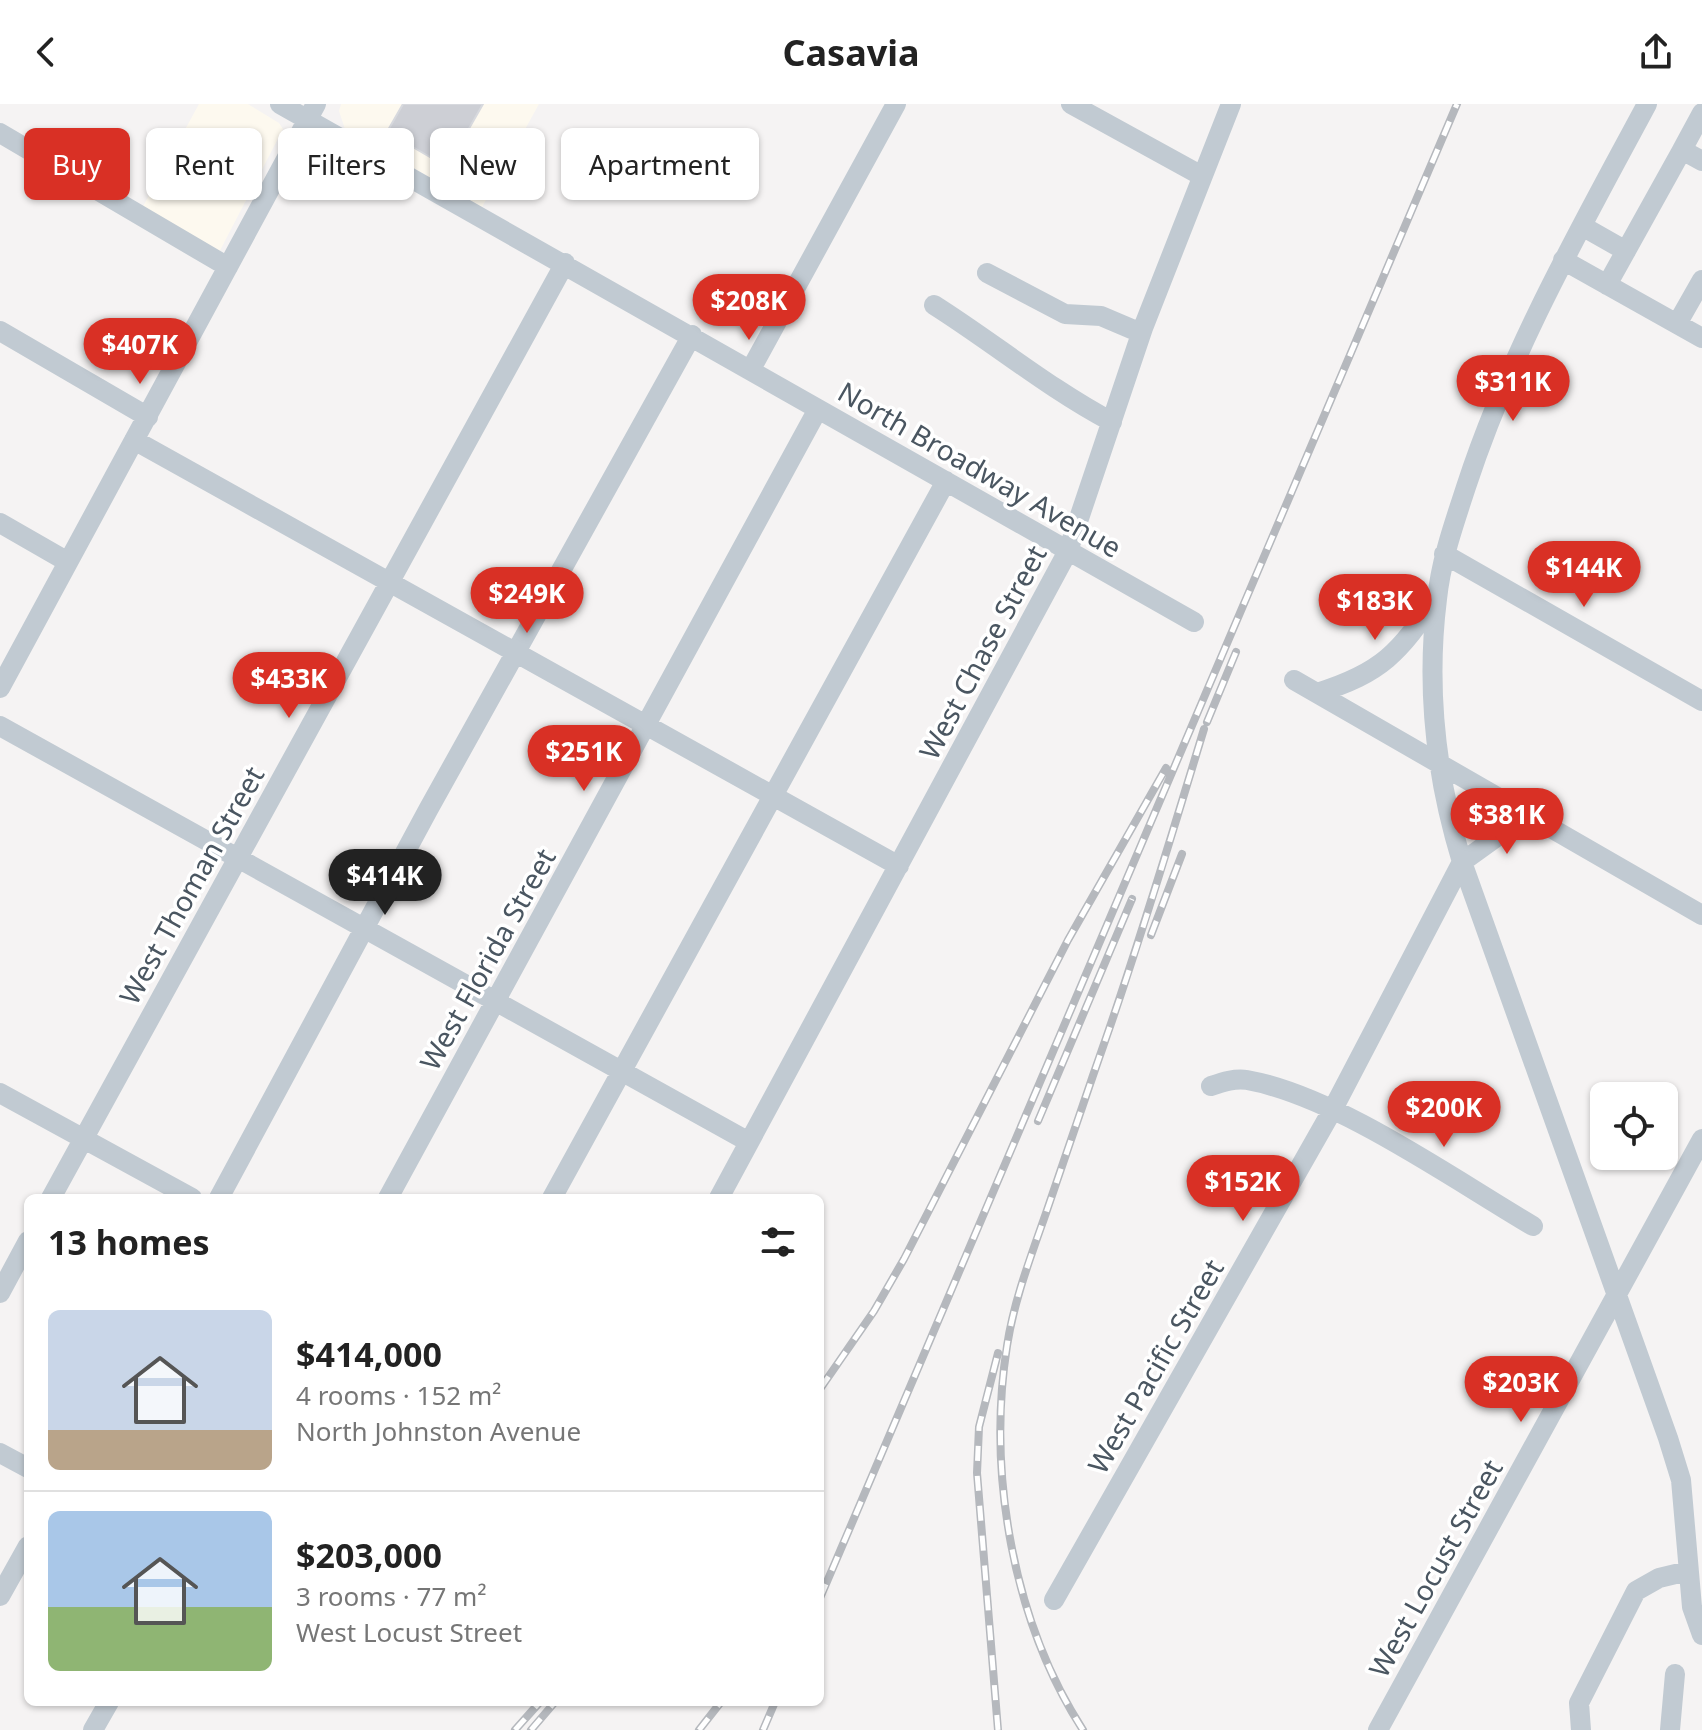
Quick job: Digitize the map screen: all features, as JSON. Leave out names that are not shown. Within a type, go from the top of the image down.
[{"type":"street","name":"North Broadway Avenue","points":[[280,104],[311,112],[565,263],[1194,622]]},
{"type":"street","points":[[751,369],[896,104]]},
{"type":"street","points":[[1071,104],[1202,176]]},
{"type":"street","name":"West Chase Street","points":[[721,1194],[1068,551],[1141,333],[1231,104]]},
{"type":"street","points":[[1647,104],[1563,260],[1510,372],[1477,453],[1444,554],[1437,597],[1433,713],[1447,815],[1462,862],[1681,1480],[1688,1571],[1696,1624],[1702,1635]]},
{"type":"street","points":[[0,688],[311,112]]},
{"type":"street","points":[[1607,285],[1702,113]]},
{"type":"street","points":[[0,133],[228,267]]},
{"type":"street","points":[[1682,150],[1702,161]]},
{"type":"street","points":[[1582,226],[1626,251]]},
{"type":"street","points":[[1563,260],[1702,338]]},
{"type":"street","name":"West Thoman Street","points":[[53,1194],[565,263]]},
{"type":"street","points":[[987,273],[1065,314],[1101,316],[1141,333]]},
{"type":"street","points":[[1677,324],[1702,280]]},
{"type":"street","points":[[934,305],[990,340],[1062,394],[1112,422]]},
{"type":"street","points":[[0,331],[148,417]]},
{"type":"street","points":[[221,1194],[514,653],[692,335]]},
{"type":"street","name":"West Florida Street","points":[[390,1194],[818,409]]},
{"type":"street","points":[[134,440],[899,866]]},
{"type":"street","points":[[554,1194],[770,795],[946,481]]},
{"type":"street","points":[[0,523],[68,562]]},
{"type":"street","points":[[1444,554],[1702,701]]},
{"type":"street","points":[[1317,693],[1356,681],[1386,662],[1411,635],[1437,597]]},
{"type":"street","points":[[1294,680],[1702,915]]},
{"type":"street","points":[[0,726],[749,1142]]},
{"type":"street","points":[[1462,862],[1512,826],[1532,818]]},
{"type":"street","name":"West Pacific Street","points":[[1054,1600],[1333,1109],[1462,862]]},
{"type":"street","points":[[1211,1086],[1226,1080],[1246,1080],[1333,1109],[1533,1226]]},
{"type":"street","points":[[0,1093],[185,1194]]},
{"type":"street","name":"West Locust Street","points":[[1378,1730],[1702,1139]]},
{"type":"street","points":[[0,1293],[24,1248]]},
{"type":"street","points":[[0,1453],[24,1466]]},
{"type":"street","points":[[0,1596],[24,1553]]},
{"type":"street","points":[[1581,1730],[1579,1703],[1636,1591],[1659,1578],[1688,1571]]},
{"type":"street","points":[[1670,1730],[1675,1674]]},
{"type":"street","points":[[93,1730],[107,1706]]},
{"type":"shaded area","points":[[199,104],[248,104],[282,128],[278,128],[278,139],[262,170],[262,128],[186,128]]},
{"type":"shaded area","points":[[341,104],[539,104],[526,128],[430,128],[430,177],[414,168],[414,128],[345,128],[339,111]]},
{"type":"shaded area","points":[[146,200],[246,200],[212,266],[135,221]]},
{"type":"shaded area","points":[[470,200],[486,200],[482,207]]},
{"type":"building","points":[[403,104],[483,104],[469,128],[430,128],[430,157],[414,148],[414,128],[389,128]]},
{"type":"railway","points":[[824,1589],[1457,104]]},
{"type":"railway","points":[[1207,722],[1236,652]]},
{"type":"railway","points":[[1083,1730],[1059,1688],[1039,1642],[1011,1545],[1001,1444],[1007,1346],[1024,1278],[1131,964],[1204,729]]},
{"type":"railway","points":[[824,1383],[874,1311],[904,1259],[1068,940],[1166,768]]},
{"type":"railway","points":[[1151,935],[1182,854]]},
{"type":"railway","points":[[1038,1121],[1132,899]]},
{"type":"railway","points":[[998,1353],[979,1427],[977,1473],[998,1730]]},
{"type":"railway","points":[[515,1730],[536,1706]]},
{"type":"railway","points":[[531,1730],[552,1706]]},
{"type":"railway","points":[[699,1730],[718,1706]]},
{"type":"railway","points":[[763,1730],[773,1706]]}]
